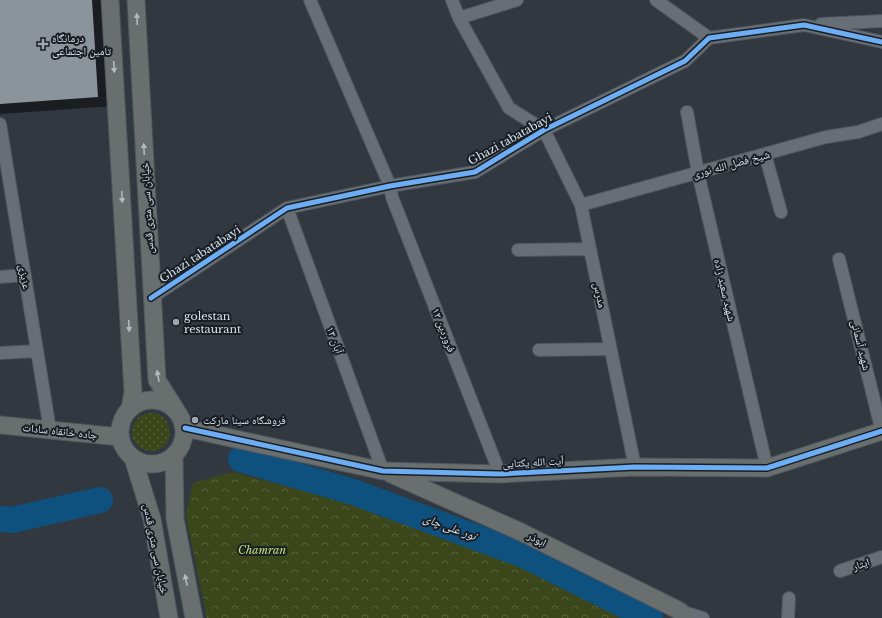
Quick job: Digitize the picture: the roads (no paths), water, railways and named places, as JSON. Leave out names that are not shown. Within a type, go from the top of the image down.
[{"type":"main road","points":[[110,0],[133,392],[130,409]]},
{"type":"main road","name":"خیابان سی متری قدس","points":[[136,0],[151,298],[157,380],[176,410]]},
{"type":"main road","points":[[148,400],[158,400],[168,403],[176,410],[182,418],[185,428],[181,448],[174,456],[167,461],[149,464],[133,458],[127,452],[120,437],[122,420],[130,409],[138,403],[148,400]]},
{"type":"main road","name":"جاده خانقاه سادات","points":[[0,425],[120,437]]},
{"type":"main road","name":"آیت الله یکتایی","points":[[185,428],[383,471],[500,474],[635,467],[767,468],[882,431]]},
{"type":"main road","points":[[174,456],[175,519],[194,618]]},
{"type":"main road","name":"خیابان سی متری قدس","points":[[133,458],[152,520],[169,618]]},
{"type":"main road","name":"ابوذر","points":[[383,471],[521,532],[682,614]]},
{"type":"street","name":"۱۲ فروردین","points":[[310,0],[390,186],[392,196],[500,474]]},
{"type":"street","points":[[452,0],[459,18],[509,108],[544,130]]},
{"type":"street","points":[[459,18],[517,0]]},
{"type":"street","points":[[656,0],[709,38],[804,25],[882,21]]},
{"type":"street","points":[[804,25],[882,42]]},
{"type":"street","name":"Ghazi tabatabayi","points":[[151,298],[287,208],[390,186],[475,172],[544,130],[686,62],[709,38]]},
{"type":"street","name":"شهید سعید زاده","points":[[687,112],[698,173],[767,468]]},
{"type":"street","name":"عزیزی","points":[[0,124],[50,430]]},
{"type":"street","name":"شیخ فضل الله نوری","points":[[581,205],[765,154],[882,124]]},
{"type":"street","name":"مدرس","points":[[544,130],[581,205],[635,467]]},
{"type":"street","points":[[765,154],[781,212]]},
{"type":"street","name":"۱۳ آبان","points":[[287,208],[383,471]]},
{"type":"street","points":[[518,250],[590,249]]},
{"type":"street","name":"شهید آسمانی","points":[[840,259],[882,431]]},
{"type":"street","points":[[0,277],[25,275]]},
{"type":"street","points":[[539,350],[611,349]]},
{"type":"street","points":[[0,353],[37,351]]},
{"type":"street","name":"ایثار","points":[[840,571],[882,557]]},
{"type":"street","points":[[788,618],[789,598]]},
{"type":"street","points":[[682,614],[703,618]]},
{"type":"waterway","name":"نور علی چای","points":[[241,459],[353,492],[524,555],[650,618]]},
{"type":"waterway","points":[[0,519],[12,520],[100,500]]},
{"type":"place","name":"درمانگاه تامین اجتماعی","points":[[43,44]]},
{"type":"place","name":"golestan restaurant","points":[[176,322]]},
{"type":"place","name":"فروشگاه سینا مارکت","points":[[195,420]]},
{"type":"park label","name":"Chamran","points":[[262,550]]}]
